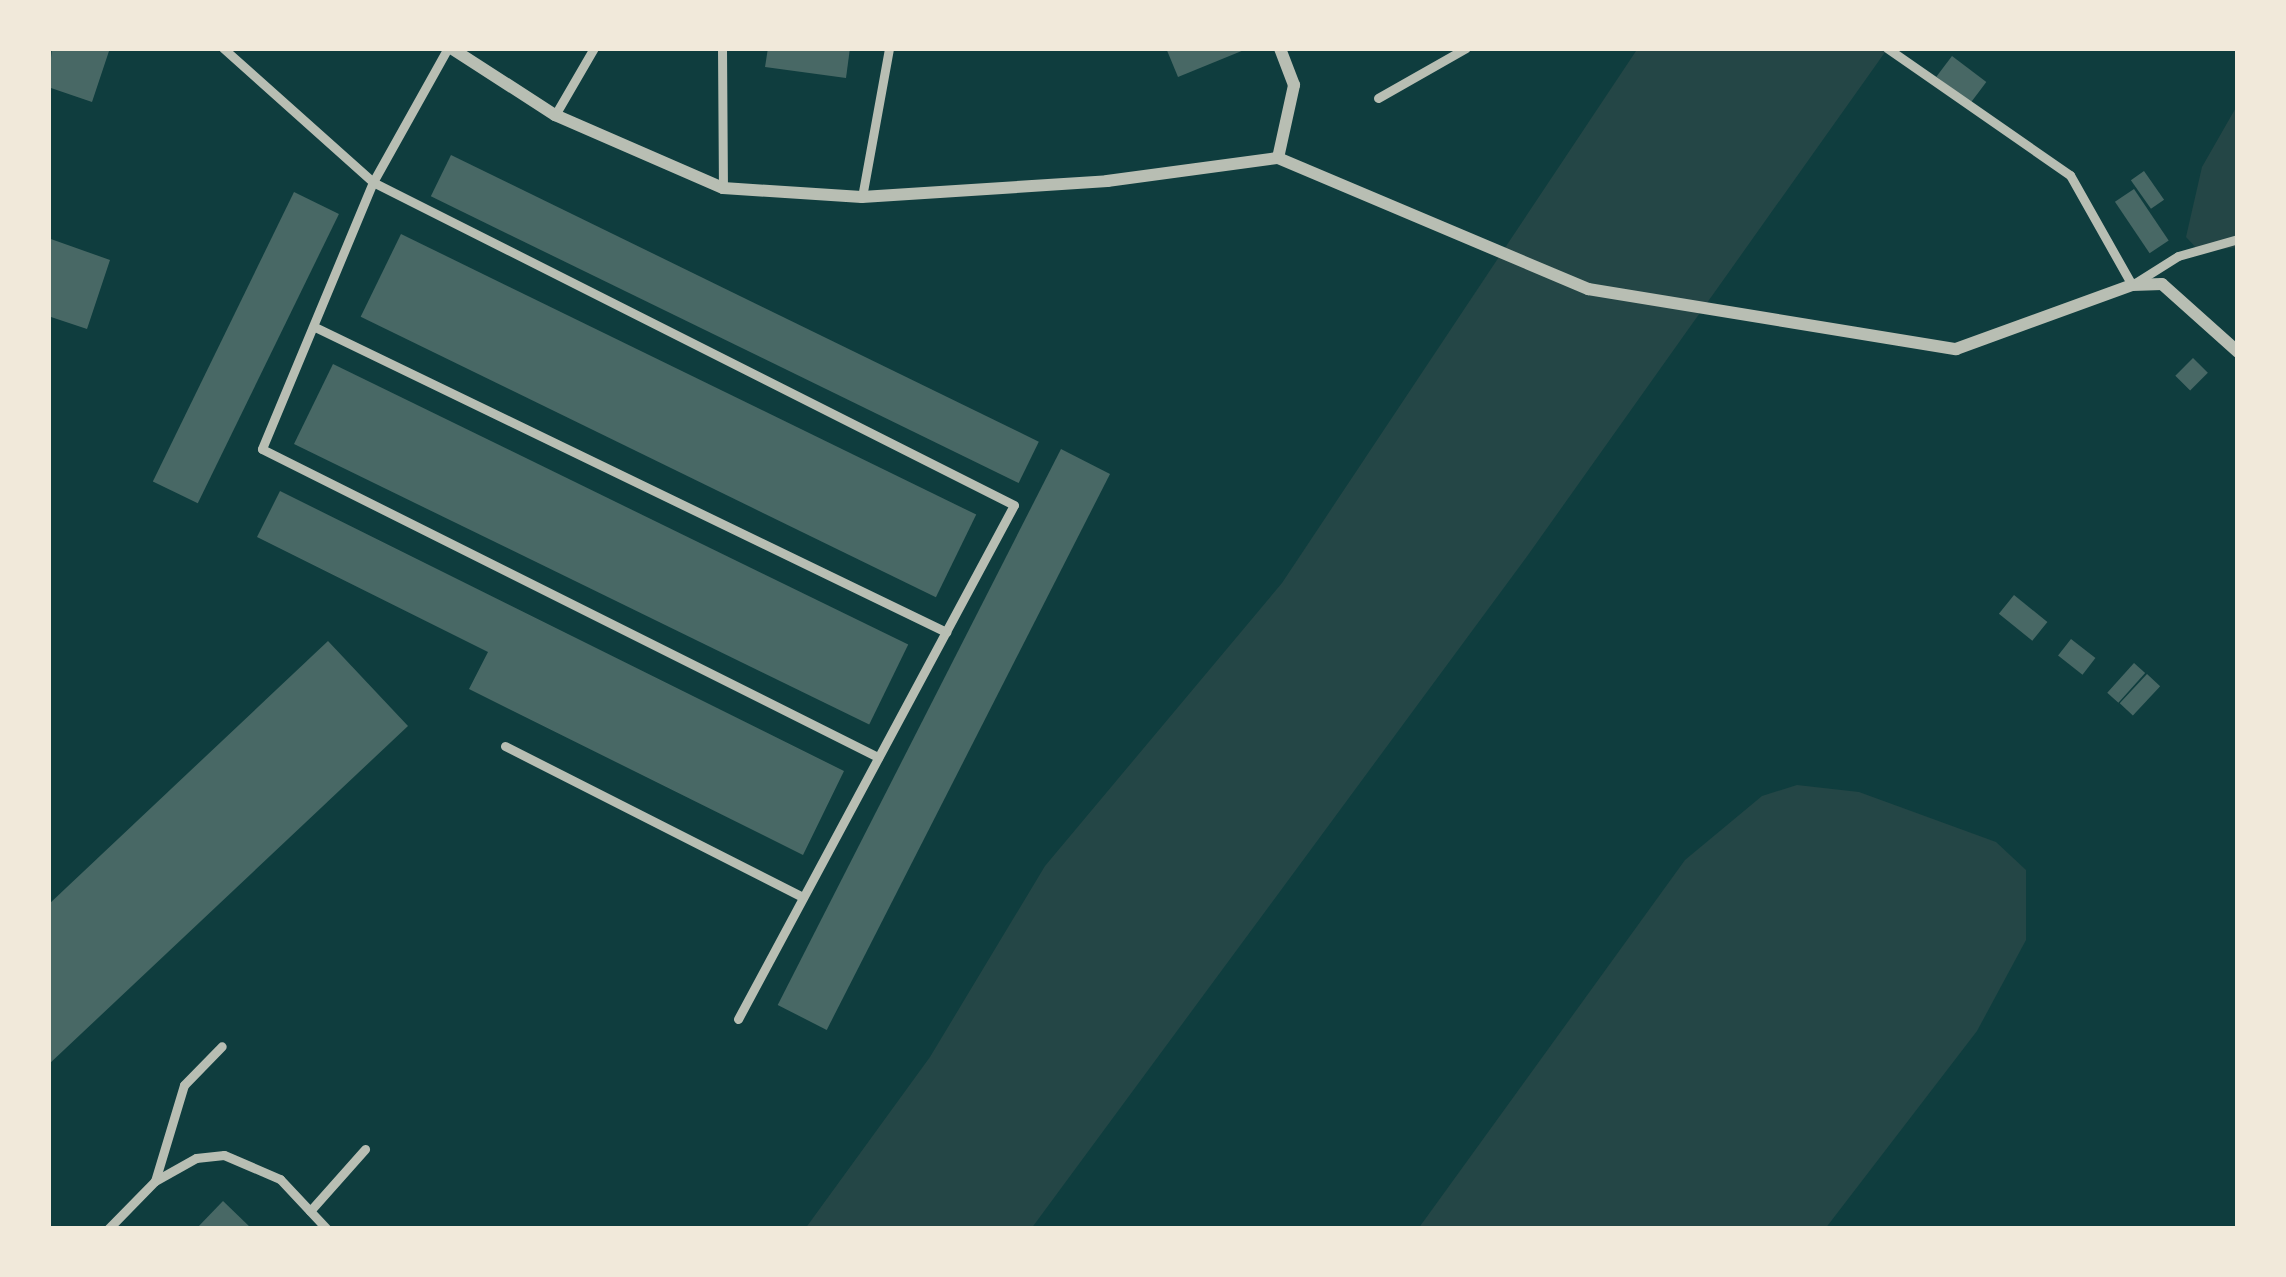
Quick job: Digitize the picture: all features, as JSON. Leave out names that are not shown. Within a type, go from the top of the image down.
[{"type":"street","points":[[449,48],[555,115],[723,188],[862,197],[1107,181],[1278,158],[1588,289],[1956,349],[2132,285],[2174,287],[2238,352]]},
{"type":"street","points":[[1278,158],[1294,85],[1280,48]]},
{"type":"lane","points":[[223,48],[373,182],[1014,505],[738,1019]]},
{"type":"lane","points":[[449,48],[373,182],[317,328],[262,449],[878,758]]},
{"type":"lane","points":[[555,115],[594,48]]},
{"type":"lane","points":[[722,48],[723,188]]},
{"type":"lane","points":[[862,197],[889,48]]},
{"type":"lane","points":[[1378,98],[1466,48]]},
{"type":"lane","points":[[1888,48],[2070,175],[2132,285],[2178,256],[2238,239]]},
{"type":"lane","points":[[317,328],[946,632]]},
{"type":"lane","points":[[505,746],[803,898]]},
{"type":"lane","points":[[154,1181],[184,1085],[222,1046]]},
{"type":"lane","points":[[310,1211],[365,1149]]},
{"type":"lane","points":[[108,1229],[154,1181],[196,1158],[224,1155],[280,1179],[327,1229]]},
{"type":"shaded area","points":[[1638,48],[1888,48],[1528,555],[1031,1229],[805,1229],[930,1057],[1045,866],[1282,583]]},
{"type":"shaded area","points":[[2238,104],[2238,247],[2200,252],[2186,237],[2202,167]]},
{"type":"shaded area","points":[[1797,785],[1859,792],[1996,842],[2026,870],[2026,940],[1977,1031],[1825,1229],[1418,1229],[1685,860],[1762,796]]},
{"type":"building","points":[[52,48],[110,48],[92,102],[48,87]]},
{"type":"building","points":[[768,48],[850,48],[846,78],[765,67]]},
{"type":"building","points":[[1166,48],[1249,48],[1178,77]]},
{"type":"building","points":[[1952,56],[1986,82],[1971,103],[1936,77]]},
{"type":"building","points":[[451,155],[1039,442],[1019,483],[431,196]]},
{"type":"building","points":[[2144,171],[2164,200],[2151,209],[2131,180]]},
{"type":"building","points":[[2134,189],[2169,240],[2150,253],[2115,202]]},
{"type":"building","points":[[294,192],[339,214],[198,503],[153,481]]},
{"type":"building","points":[[401,234],[976,515],[936,597],[361,317]]},
{"type":"building","points":[[48,238],[110,260],[87,329],[48,316]]},
{"type":"building","points":[[2193,358],[2208,373],[2190,391],[2175,376]]},
{"type":"building","points":[[333,364],[908,645],[869,725],[294,444]]},
{"type":"building","points":[[1061,449],[1110,474],[827,1030],[778,1005]]},
{"type":"building","points":[[280,491],[844,771],[803,855],[469,689],[488,652],[257,537]]},
{"type":"building","points":[[2014,595],[2047,622],[2032,641],[1999,614]]},
{"type":"building","points":[[2071,639],[2095,658],[2082,675],[2058,656]]},
{"type":"building","points":[[328,641],[408,726],[48,1065],[48,905]]},
{"type":"building","points":[[2134,663],[2145,673],[2118,703],[2107,693]]},
{"type":"building","points":[[2147,674],[2160,686],[2133,716],[2120,703]]},
{"type":"building","points":[[223,1201],[252,1229],[196,1229]]}]
